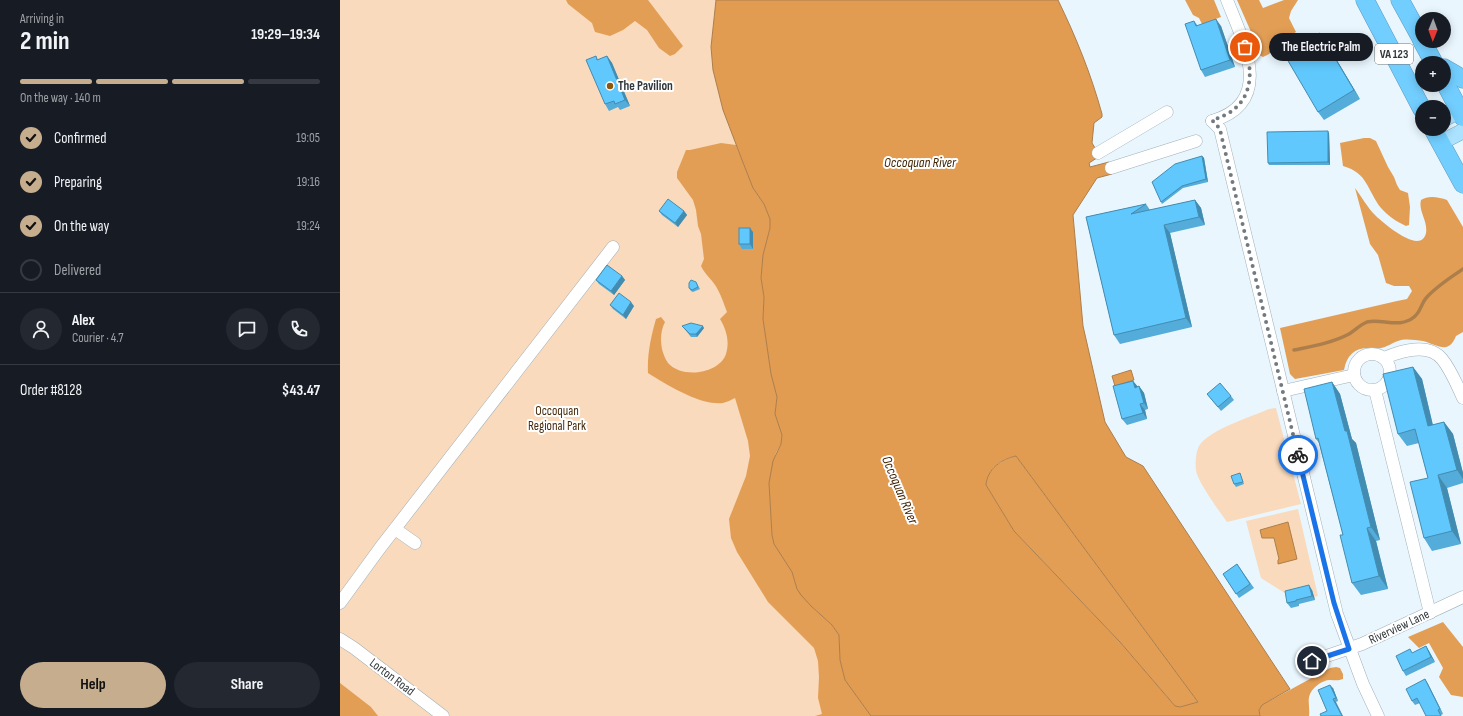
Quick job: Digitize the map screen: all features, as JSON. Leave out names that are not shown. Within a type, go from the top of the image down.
[{"type":"highway","name":"VA 123","points":[[1365,0],[1417,100]]},
{"type":"highway","name":"VA 123","points":[[1400,0],[1415,28]]},
{"type":"highway","points":[[1451,72],[1463,79]]},
{"type":"highway","points":[[1450,92],[1462,112]]},
{"type":"highway","points":[[1436,136],[1463,184]]},
{"type":"main road","points":[[1451,116],[1462,112]]},
{"type":"main road","points":[[1451,133],[1463,131]]},
{"type":"street","points":[[1227,0],[1241,34],[1249,59],[1251,70],[1250,80],[1248,89],[1237,107],[1228,114],[1212,120],[1220,129],[1331,592],[1349,649],[1378,716]]},
{"type":"street","points":[[1098,153],[1167,112]]},
{"type":"street","points":[[1111,168],[1196,142]]},
{"type":"street","points":[[340,603],[395,529],[613,247]]},
{"type":"street","points":[[1384,358],[1409,350],[1420,350],[1437,355],[1446,364],[1463,398]]},
{"type":"street","points":[[1374,354],[1384,358],[1390,368],[1388,380],[1381,388],[1375,390],[1364,388],[1356,380],[1354,374],[1356,364],[1363,356],[1374,354]]},
{"type":"street","points":[[1283,391],[1354,374]]},
{"type":"street","points":[[1375,390],[1430,613]]},
{"type":"street","points":[[395,529],[415,543]]},
{"type":"street","name":"Riverview Lane","points":[[1312,661],[1349,649],[1463,597]]},
{"type":"street","name":"Lorton Road","points":[[340,639],[443,716]]},
{"type":"green space","name":"Occoquan Regional Park","points":[[340,0],[716,0],[711,47],[713,70],[723,110],[753,188],[845,680],[871,716],[340,716]]},
{"type":"green space","points":[[1276,408],[1301,504],[1227,522],[1197,475],[1196,461],[1199,446],[1204,440],[1221,429],[1269,409]]},
{"type":"green space","points":[[1298,509],[1318,596],[1314,597],[1312,590],[1288,595],[1261,578],[1246,521]]},
{"type":"shaded area","points":[[566,0],[648,0],[683,46],[675,54],[670,56],[659,48],[647,30],[635,21],[623,30],[610,36],[595,32],[592,23],[568,4]]},
{"type":"shaded area","points":[[1185,0],[1214,0],[1221,17],[1202,24],[1199,18],[1193,15]]},
{"type":"shaded area","points":[[1237,0],[1259,0],[1263,8],[1284,0],[1298,0],[1291,11],[1289,18],[1296,32],[1274,45],[1268,55],[1263,57],[1259,55],[1255,41]]},
{"type":"shaded area","points":[[1370,138],[1376,141],[1400,190],[1408,193],[1410,207],[1409,225],[1406,226],[1386,213],[1376,201],[1366,183],[1358,173],[1343,166],[1340,143]]},
{"type":"shaded area","points":[[721,143],[736,145],[753,188],[764,204],[770,219],[770,228],[763,255],[761,278],[764,297],[763,319],[771,374],[777,397],[775,414],[782,435],[781,444],[776,453],[769,483],[772,535],[774,544],[792,572],[797,589],[811,606],[832,625],[839,635],[840,660],[845,680],[871,716],[815,716],[822,714],[818,698],[818,661],[814,648],[768,602],[737,552],[731,538],[729,519],[746,476],[750,456],[748,441],[735,398],[723,403],[705,401],[684,394],[648,373],[652,332],[656,319],[661,317],[665,322],[661,335],[662,349],[668,363],[674,368],[691,372],[708,370],[722,361],[726,354],[728,344],[727,335],[720,319],[727,312],[721,295],[701,266],[704,259],[696,210],[693,200],[677,178],[677,172],[686,150]]},
{"type":"shaded area","points":[[1355,188],[1369,209],[1379,219],[1401,235],[1417,241],[1423,239],[1426,233],[1426,224],[1420,204],[1421,200],[1427,197],[1434,197],[1447,200],[1463,227],[1463,332],[1456,336],[1451,344],[1444,347],[1423,341],[1407,339],[1381,348],[1359,349],[1349,356],[1344,370],[1295,379],[1290,374],[1280,328],[1407,299],[1412,291],[1409,286],[1394,286],[1386,283],[1378,255],[1370,244]]},
{"type":"shaded area","points":[[1016,456],[1198,702],[1180,707],[1175,706],[1120,642],[1014,531],[986,485],[989,474],[996,466]]},
{"type":"shaded area","points":[[1443,622],[1463,647],[1463,697],[1451,695],[1439,677],[1443,668],[1429,643],[1419,648],[1408,637]]},
{"type":"shaded area","points":[[1330,668],[1340,668],[1343,674],[1343,679],[1327,680],[1314,688],[1309,697],[1309,716],[1260,716],[1259,710],[1262,705]]},
{"type":"shaded area","points":[[340,683],[371,707],[378,716],[340,716]]},
{"type":"water","name":"Occoquan River","points":[[716,0],[1058,0],[1083,56],[1102,114],[1102,117],[1094,123],[1092,143],[1100,156],[1089,163],[1090,167],[1109,162],[1112,174],[1097,178],[1073,215],[1083,326],[1105,422],[1126,457],[1143,466],[1290,689],[1262,705],[1259,710],[1260,716],[871,716],[845,680],[840,660],[839,635],[832,625],[801,595],[797,589],[792,572],[774,544],[772,535],[769,483],[773,461],[781,444],[782,435],[775,414],[777,397],[771,374],[763,319],[764,297],[761,278],[763,255],[770,228],[770,219],[764,204],[753,188],[723,110],[713,70],[711,47]],"holes":[[[1016,456],[1198,702],[1180,707],[1175,706],[1120,642],[1014,531],[986,485],[989,474],[996,466],[1001,462]]]},
{"type":"water","points":[[1131,370],[1134,380],[1115,386],[1112,376]]},
{"type":"water","points":[[1288,522],[1297,559],[1278,564],[1279,559],[1274,538],[1262,538],[1260,530]]},
{"type":"building","points":[[1216,19],[1230,60],[1201,70],[1185,24],[1194,21],[1196,26]]},
{"type":"building","points":[[1320,33],[1354,90],[1318,112],[1284,54]]},
{"type":"building","name":"The Pavilion","points":[[596,56],[597,60],[607,56],[625,100],[615,104],[614,101],[605,104],[586,60]]},
{"type":"building","points":[[1328,131],[1328,162],[1268,163],[1267,132]]},
{"type":"building","points":[[1202,156],[1206,179],[1182,186],[1161,202],[1152,182],[1175,164]]},
{"type":"building","points":[[668,199],[684,211],[675,223],[659,211]]},
{"type":"building","points":[[1195,200],[1199,217],[1164,225],[1186,318],[1114,335],[1086,217],[1146,204],[1131,214]]},
{"type":"building","points":[[739,228],[750,228],[750,244],[739,244]]},
{"type":"building","points":[[607,265],[622,276],[611,291],[596,280]]},
{"type":"building","points":[[691,280],[696,282],[698,287],[692,290],[689,288],[689,283]]},
{"type":"building","points":[[619,293],[631,302],[623,315],[610,305]]},
{"type":"building","points":[[691,323],[703,326],[696,334],[690,334],[682,326]]},
{"type":"building","points":[[1413,367],[1428,426],[1444,422],[1457,470],[1438,475],[1452,531],[1424,538],[1410,482],[1428,478],[1415,429],[1398,434],[1383,374]]},
{"type":"building","points":[[1133,381],[1135,388],[1139,386],[1144,403],[1140,404],[1143,413],[1122,419],[1113,386]]},
{"type":"building","points":[[1332,382],[1345,431],[1347,431],[1371,527],[1367,528],[1379,576],[1352,583],[1340,535],[1343,535],[1318,438],[1316,439],[1304,389]]},
{"type":"building","points":[[1220,383],[1231,396],[1218,407],[1207,394]]},
{"type":"building","points":[[1240,473],[1243,482],[1234,484],[1231,476]]},
{"type":"building","points":[[1237,564],[1250,584],[1236,594],[1223,574]]},
{"type":"building","points":[[1309,585],[1312,596],[1287,603],[1285,591]]},
{"type":"building","points":[[1426,646],[1431,657],[1403,671],[1396,656],[1410,649],[1412,653]]},
{"type":"building","points":[[1425,679],[1440,709],[1438,710],[1441,716],[1426,716],[1417,698],[1412,701],[1406,689]]},
{"type":"building","points":[[1330,685],[1336,698],[1333,699],[1342,716],[1321,716],[1320,714],[1327,711],[1318,690]]},
{"type":"waterway","points":[[1294,350],[1336,340],[1349,334],[1367,322],[1378,321],[1397,323],[1409,320],[1416,315],[1425,299],[1431,293],[1463,269]]},
{"type":"way so far","points":[[1245,47],[1251,70],[1248,89],[1237,107],[1228,114],[1212,120],[1220,129],[1298,455]]},
{"type":"place","name":"The Electric Palm","points":[[1245,47]]},
{"type":"place","name":"The Pavilion","points":[[610,86]]},
{"type":"route","points":[[1298,455],[1334,603],[1349,649],[1312,661]]}]
